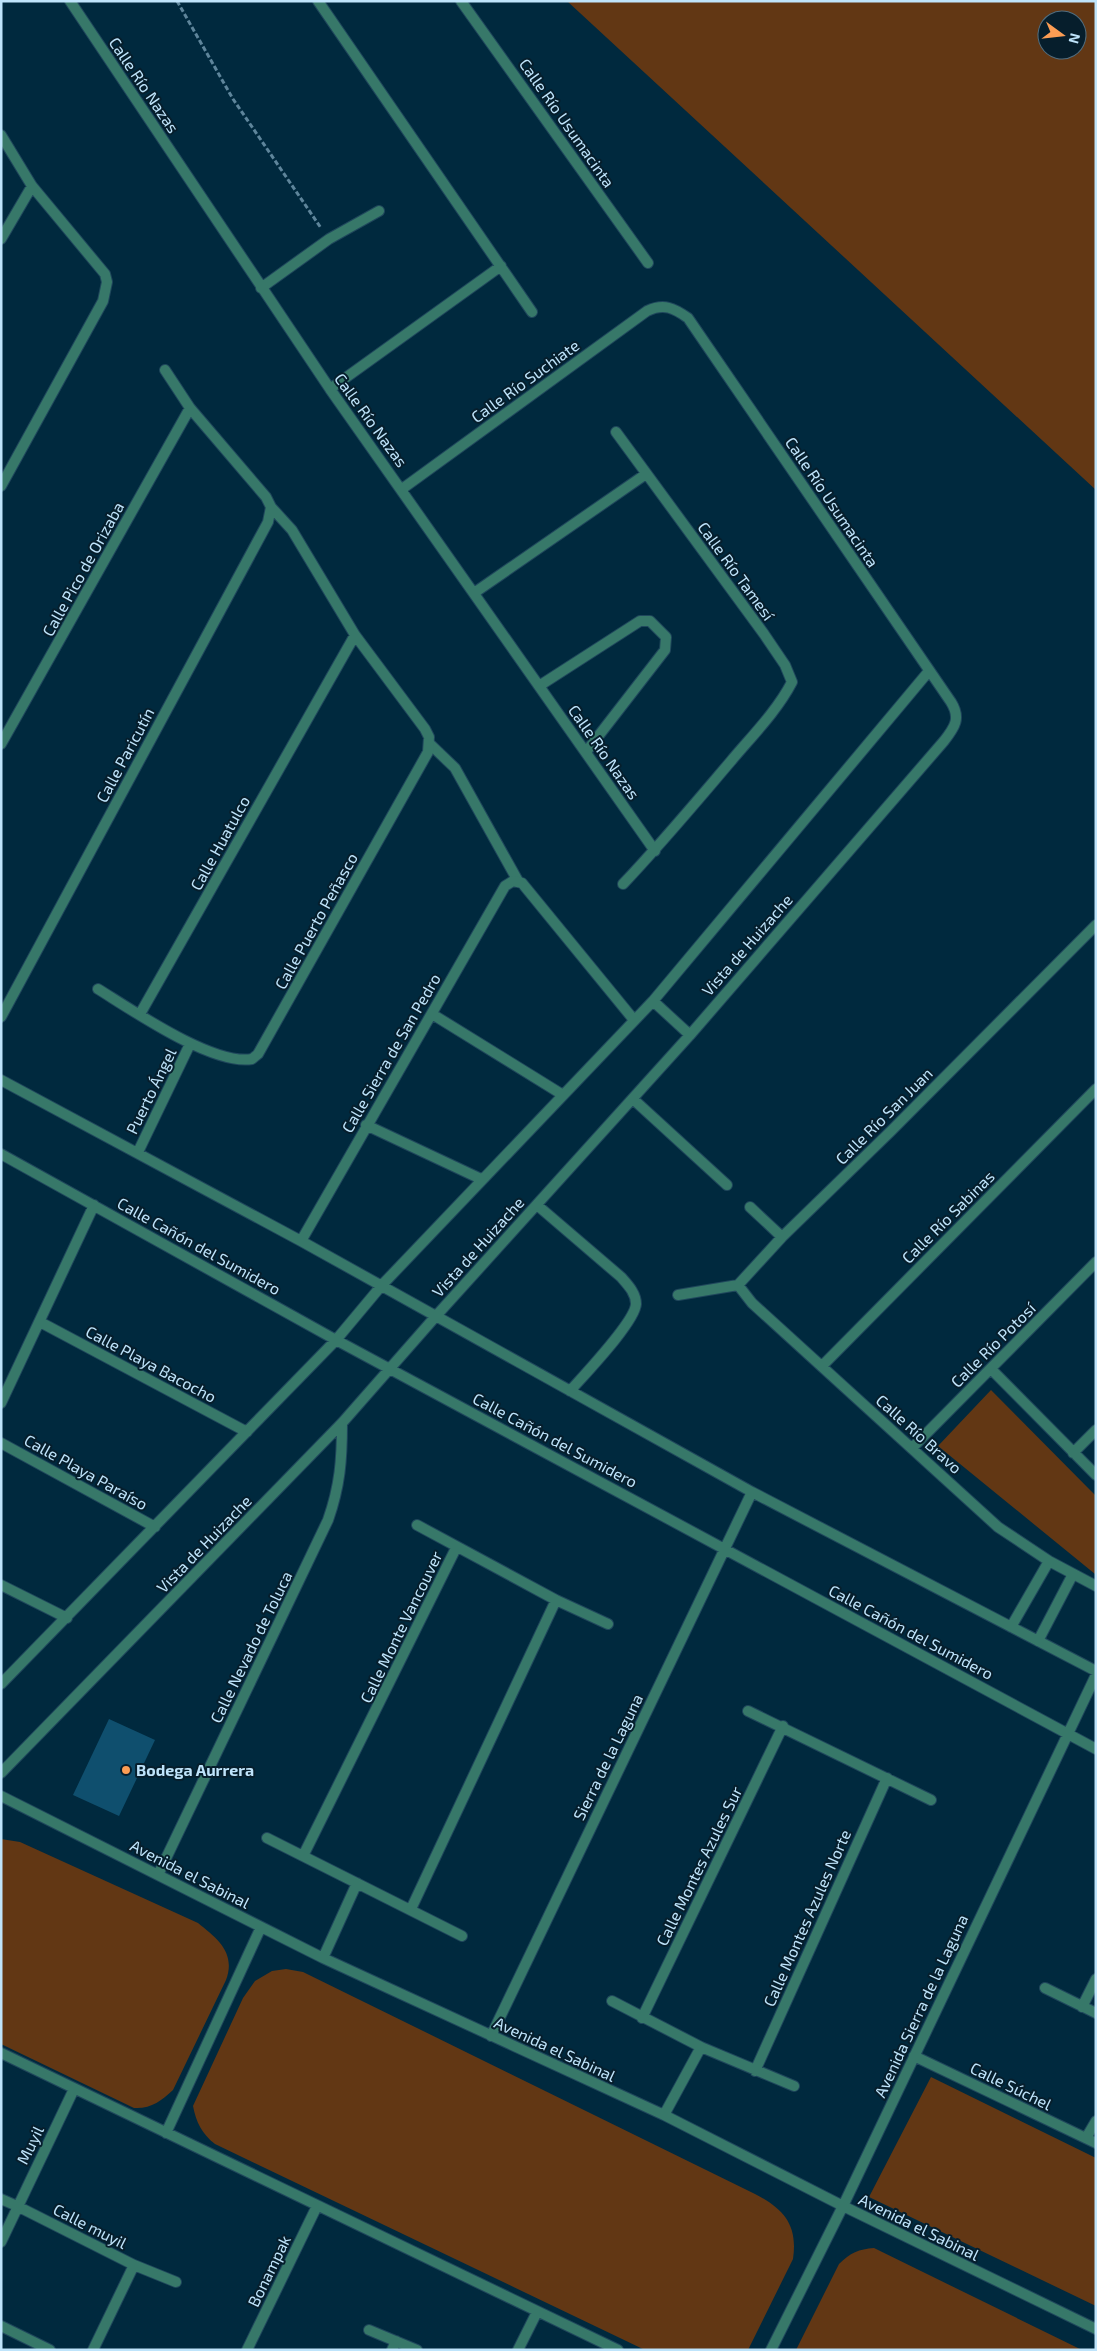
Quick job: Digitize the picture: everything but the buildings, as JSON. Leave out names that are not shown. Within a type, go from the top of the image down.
[{"type":"street","name":"Calle Río Nazas","points":[[70,1],[330,389],[655,851]]},
{"type":"street","points":[[318,1],[532,312]]},
{"type":"street","name":"Calle Río Usumacinta","points":[[461,1],[648,263]]},
{"type":"street","points":[[1,135],[32,186],[105,274],[107,282],[102,301],[1,486]]},
{"type":"street","points":[[1,240],[32,186]]},
{"type":"street","points":[[261,288],[329,239],[379,211]]},
{"type":"street","points":[[330,389],[501,266]]},
{"type":"street","name":"Calle Río Usumacinta","points":[[670,306],[688,318],[955,708],[957,723]]},
{"type":"street","name":"Calle Río Suchiate","points":[[402,489],[647,311],[657,307],[670,306]]},
{"type":"street","points":[[165,370],[190,408],[292,530],[355,635],[425,729],[429,741],[455,768],[514,882],[522,883],[634,1020]]},
{"type":"street","name":"Calle Pico de Orizaba","points":[[1,744],[190,408]]},
{"type":"street","points":[[474,593],[646,474],[616,432]]},
{"type":"street","name":"Calle Río Tamesí","points":[[646,474],[773,647],[785,665],[792,682],[784,696],[756,732],[655,851]]},
{"type":"street","name":"Calle Paricutín","points":[[1,1017],[268,522],[271,506]]},
{"type":"street","points":[[539,686],[640,621],[650,621],[666,637],[665,650],[586,752]]},
{"type":"street","name":"Calle Huatulco","points":[[140,1014],[355,635]]},
{"type":"street","points":[[1,1684],[68,1618],[336,1340],[382,1285],[481,1179],[653,1001],[929,670]]},
{"type":"street","name":"Vista de Huizache","points":[[1,1773],[342,1424],[436,1316],[690,1035],[938,748],[957,723]]},
{"type":"street","name":"Calle Puerto Peñasco","points":[[190,1044],[234,1059],[252,1059],[258,1054],[428,752],[429,741]]},
{"type":"street","points":[[623,884],[655,851]]},
{"type":"street","name":"Calle Sierra de San Pedro","points":[[301,1241],[505,886],[514,882]]},
{"type":"street","name":"Calle Río San Juan","points":[[738,1285],[782,1237],[891,1131],[1096,925]]},
{"type":"street","points":[[98,989],[190,1044]]},
{"type":"street","points":[[653,1001],[690,1035]]},
{"type":"street","points":[[432,1014],[563,1095]]},
{"type":"street","name":"Puerto Ángel","points":[[138,1152],[190,1044]]},
{"type":"street","points":[[1,1080],[138,1152],[382,1285],[752,1492],[1096,1673]]},
{"type":"street","name":"Calle Río Sabinas","points":[[822,1366],[1096,1089]]},
{"type":"street","points":[[633,1099],[727,1185]]},
{"type":"street","points":[[366,1125],[481,1179]]},
{"type":"street","name":"Calle Cañón del Sumidero","points":[[1,1154],[336,1340],[1096,1749]]},
{"type":"street","points":[[537,1204],[621,1277],[633,1291],[636,1302],[635,1311],[629,1322],[570,1391]]},
{"type":"street","points":[[1,1403],[94,1205]]},
{"type":"street","points":[[750,1207],[782,1237]]},
{"type":"street","name":"Calle Río Potosí","points":[[912,1448],[1096,1262]]},
{"type":"street","points":[[678,1296],[738,1285]]},
{"type":"street","name":"Calle Río Bravo","points":[[738,1285],[752,1303],[998,1527],[1049,1561],[1096,1586]]},
{"type":"street","name":"Calle Playa Bacocho","points":[[40,1322],[247,1432]]},
{"type":"street","points":[[991,1369],[1073,1454],[1096,1475]]},
{"type":"street","name":"Calle Nevado de Toluca","points":[[158,1875],[328,1520],[337,1494],[342,1464],[342,1424]]},
{"type":"street","points":[[1073,1454],[1096,1430]]},
{"type":"street","name":"Calle Playa Paraíso","points":[[1,1443],[156,1527]]},
{"type":"street","name":"Sierra de la Laguna","points":[[491,2036],[752,1492]]},
{"type":"street","points":[[417,1525],[456,1548]]},
{"type":"street","name":"Calle Monte Vancouver","points":[[303,1856],[456,1548],[556,1600],[608,1624]]},
{"type":"street","points":[[1011,1627],[1049,1561]]},
{"type":"street","points":[[1038,1642],[1073,1574]]},
{"type":"street","points":[[1,1585],[68,1618]]},
{"type":"street","points":[[411,1909],[556,1600]]},
{"type":"street","name":"Avenida Sierra de la Laguna","points":[[771,2350],[843,2206],[1096,1673]]},
{"type":"street","points":[[748,1711],[783,1726],[931,1800]]},
{"type":"street","name":"Calle Montes Azules Sur","points":[[642,2018],[783,1726]]},
{"type":"street","name":"Calle Montes Azules Norte","points":[[755,2070],[888,1778]]},
{"type":"street","name":"Avenida el Sabinal","points":[[1,1796],[324,1958],[664,2115],[843,2206],[1096,2329]]},
{"type":"street","points":[[267,1838],[462,1936]]},
{"type":"street","points":[[324,1958],[357,1883]]},
{"type":"street","points":[[166,2133],[261,1927]]},
{"type":"street","points":[[1082,2007],[1096,1979]]},
{"type":"street","points":[[1044,1988],[1096,2013]]},
{"type":"street","points":[[612,2001],[701,2047],[794,2086]]},
{"type":"street","points":[[664,2115],[701,2047]]},
{"type":"street","points":[[1,2053],[618,2350]]},
{"type":"street","name":"Calle Súchel","points":[[914,2056],[1091,2141]]},
{"type":"street","name":"Muyil","points":[[1,2242],[74,2089]]},
{"type":"street","points":[[1091,2141],[1096,2120]]},
{"type":"street","name":"Calle muyil","points":[[1,2199],[134,2265],[93,2350]]},
{"type":"street","name":"Bonampak","points":[[247,2350],[317,2206]]},
{"type":"street","points":[[134,2265],[176,2282]]},
{"type":"street","points":[[518,2350],[537,2312]]},
{"type":"street","points":[[1,2326],[50,2350]]},
{"type":"street","points":[[369,2330],[394,2345],[417,2350]]},
{"type":"path","points":[[177,1],[232,99],[329,239]]},
{"type":"shaded area","points":[[567,1],[1096,1],[1096,490]]},
{"type":"shaded area","points":[[991,1390],[1096,1496],[1095,1574],[938,1446]]},
{"type":"shaded area","points":[[1,1839],[20,1842],[198,1923],[223,1947],[229,1962],[226,1980],[173,2090],[155,2104],[134,2108],[1,2044]]},
{"type":"shaded area","points":[[286,1969],[303,1972],[755,2194],[774,2206],[787,2219],[791,2227],[794,2247],[793,2259],[748,2350],[645,2350],[215,2144],[200,2127],[193,2106],[243,1998],[255,1981],[272,1971]]},
{"type":"shaded area","points":[[931,2077],[1096,2158],[1096,2306],[869,2197]]},
{"type":"shaded area","points":[[874,2248],[1082,2350],[796,2350],[839,2264],[855,2252]]},
{"type":"place","name":"Bodega Aurrera","points":[[126,1770]]}]
